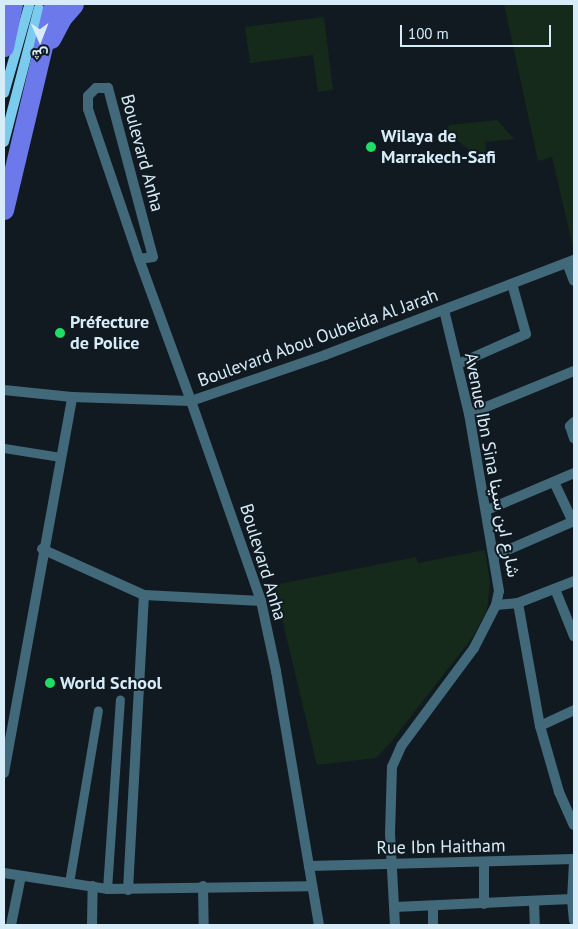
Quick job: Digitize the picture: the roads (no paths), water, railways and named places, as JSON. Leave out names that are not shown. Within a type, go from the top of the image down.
[{"type":"main road","points":[[4,210],[42,58],[62,18],[74,4]]},
{"type":"main road","points":[[34,5],[42,58]]},
{"type":"main road","points":[[6,41],[34,5]]},
{"type":"main road","points":[[4,93],[34,5]]},
{"type":"main road","points":[[4,142],[34,5]]},
{"type":"main road","points":[[4,7],[6,41]]},
{"type":"street","name":"Boulevard Anha","points":[[140,259],[153,257],[108,88],[96,88],[88,96],[88,109],[140,259],[261,601],[276,671],[319,925]]},
{"type":"street","name":"Boulevard Abou Oubeida Al Jarah","points":[[4,390],[72,397],[191,401],[444,310],[571,261]]},
{"type":"street","points":[[571,261],[574,281]]},
{"type":"street","points":[[458,364],[526,334],[512,284]]},
{"type":"street","name":"Avenue Ibn Sina شارع ابن سينا","points":[[396,925],[392,864],[390,776],[395,758],[474,648],[496,605],[499,591],[469,414],[444,310]]},
{"type":"street","points":[[469,414],[574,371]]},
{"type":"street","points":[[4,773],[42,549],[72,397]]},
{"type":"street","points":[[574,422],[570,426],[574,438]]},
{"type":"street","points":[[4,448],[60,457]]},
{"type":"street","points":[[486,510],[574,473]]},
{"type":"street","points":[[494,556],[574,522],[554,482]]},
{"type":"street","points":[[42,549],[144,596],[261,601]]},
{"type":"street","points":[[496,605],[518,602],[555,590],[574,581]]},
{"type":"street","points":[[555,590],[574,636]]},
{"type":"street","points":[[128,890],[144,596]]},
{"type":"street","points":[[518,602],[540,726],[559,792],[574,825]]},
{"type":"street","points":[[107,889],[120,699]]},
{"type":"street","points":[[68,883],[98,710]]},
{"type":"street","points":[[540,726],[574,710]]},
{"type":"street","points":[[574,861],[572,899],[574,920]]},
{"type":"street","name":"Rue Ibn Haitham","points":[[309,866],[574,861]]},
{"type":"street","points":[[484,863],[484,904]]},
{"type":"street","points":[[4,873],[107,889],[128,890],[203,886],[312,886]]},
{"type":"street","points":[[11,925],[21,876]]},
{"type":"street","points":[[92,925],[93,886]]},
{"type":"street","points":[[203,886],[204,925]]},
{"type":"street","points":[[395,907],[572,899]]},
{"type":"street","points":[[534,902],[535,925]]},
{"type":"street","points":[[433,906],[433,925]]},
{"type":"place","name":"Wilaya de Marrakech-Safi","points":[[371,147]]},
{"type":"place","name":"Préfecture de Police","points":[[60,333]]},
{"type":"place","name":"World School","points":[[50,683]]}]
